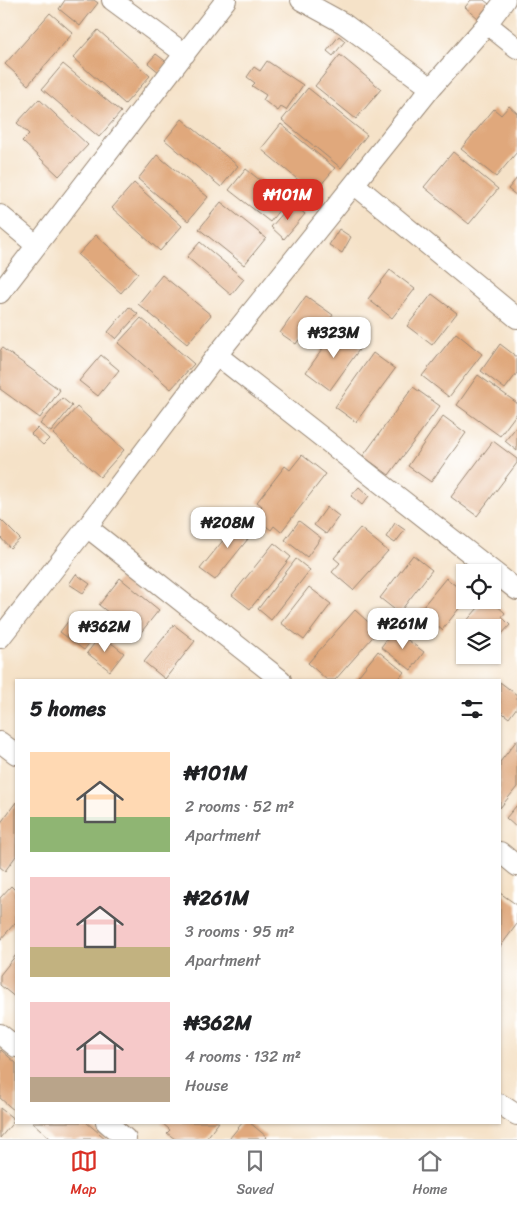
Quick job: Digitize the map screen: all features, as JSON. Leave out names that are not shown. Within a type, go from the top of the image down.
[{"type":"street","points":[[112,0],[184,54]]},
{"type":"street","points":[[0,293],[226,0]]},
{"type":"street","points":[[301,0],[343,23],[432,88]]},
{"type":"street","points":[[0,638],[217,355],[505,0]]},
{"type":"street","points":[[486,24],[517,48]]},
{"type":"street","points":[[354,184],[517,318]]},
{"type":"street","points":[[0,215],[36,245]]},
{"type":"street","points":[[217,355],[517,590]]},
{"type":"street","points":[[87,527],[280,679]]},
{"type":"street","points":[[0,742],[15,753]]},
{"type":"street","points":[[501,853],[517,866]]},
{"type":"street","points":[[0,1034],[15,1047]]},
{"type":"street","points":[[501,1105],[517,1115]]},
{"type":"street","points":[[108,1124],[126,1139]]},
{"type":"building","points":[[65,0],[94,0],[98,3],[80,26],[59,9]]},
{"type":"building","points":[[471,0],[484,0],[489,4],[478,18],[465,7]]},
{"type":"building","points":[[50,13],[73,33],[28,85],[5,64]]},
{"type":"building","points":[[98,30],[150,76],[125,104],[73,58]]},
{"type":"building","points":[[339,36],[345,41],[333,56],[327,51]]},
{"type":"building","points":[[156,54],[168,63],[160,73],[148,63]]},
{"type":"building","points":[[340,55],[381,89],[356,119],[315,86]]},
{"type":"building","points":[[267,61],[303,85],[286,110],[281,107],[278,111],[263,100],[266,95],[252,86],[255,83],[247,77],[254,67],[260,71]]},
{"type":"building","points":[[63,64],[121,112],[99,137],[42,89]]},
{"type":"building","points":[[308,88],[367,135],[341,168],[282,120]]},
{"type":"building","points":[[39,99],[88,145],[59,176],[22,141],[29,134],[17,123]]},
{"type":"building","points":[[509,106],[517,113],[517,152],[496,177],[461,149],[494,109],[501,115]]},
{"type":"building","points":[[182,119],[238,166],[221,187],[165,140]]},
{"type":"building","points":[[281,124],[335,168],[314,193],[261,149]]},
{"type":"building","points":[[453,152],[498,189],[469,224],[424,187]]},
{"type":"building","points":[[157,155],[208,197],[188,221],[138,179]]},
{"type":"building","points":[[246,169],[286,201],[270,222],[229,190]]},
{"type":"building","points":[[517,178],[517,196],[508,189]]},
{"type":"building","points":[[134,183],[182,226],[160,251],[112,208]]},
{"type":"building","points":[[221,202],[266,238],[244,265],[199,229]]},
{"type":"building","points":[[292,203],[305,214],[284,239],[271,227]]},
{"type":"building","points":[[339,229],[351,237],[342,253],[329,245]]},
{"type":"building","points":[[96,235],[138,273],[121,293],[78,255]]},
{"type":"building","points":[[200,242],[244,279],[231,295],[187,257]]},
{"type":"building","points":[[390,270],[415,289],[392,318],[368,299]]},
{"type":"building","points":[[162,275],[211,315],[187,344],[138,304]]},
{"type":"building","points":[[432,294],[457,313],[432,345],[407,326]]},
{"type":"building","points":[[306,296],[333,315],[312,345],[300,338],[296,344],[280,333]]},
{"type":"building","points":[[129,307],[138,314],[116,339],[108,332]]},
{"type":"building","points":[[141,318],[194,364],[171,389],[118,343]]},
{"type":"building","points":[[337,329],[361,347],[330,390],[306,372]]},
{"type":"building","points":[[456,333],[482,354],[449,397],[422,376]]},
{"type":"building","points":[[500,344],[517,357],[517,373],[505,389],[481,371]]},
{"type":"building","points":[[2,348],[60,390],[40,418],[0,389],[0,351]]},
{"type":"building","points":[[373,353],[395,369],[356,422],[335,407]]},
{"type":"building","points":[[101,355],[119,370],[98,396],[79,381]]},
{"type":"building","points":[[478,375],[517,403],[517,413],[500,436],[457,405]]},
{"type":"building","points":[[413,387],[440,406],[389,475],[363,456]]},
{"type":"building","points":[[62,398],[72,406],[51,432],[40,424]]},
{"type":"building","points":[[77,407],[124,450],[100,477],[53,434]]},
{"type":"building","points":[[443,416],[466,433],[431,482],[408,466]]},
{"type":"building","points":[[517,426],[517,451],[505,441]]},
{"type":"building","points":[[37,428],[49,439],[43,445],[31,434]]},
{"type":"building","points":[[493,441],[517,459],[517,463],[477,516],[451,497]]},
{"type":"building","points":[[302,455],[326,474],[281,532],[274,526],[271,530],[254,517],[262,506],[257,502],[285,466],[290,470]]},
{"type":"building","points":[[359,487],[369,496],[362,505],[351,496]]},
{"type":"building","points":[[327,507],[339,516],[326,534],[314,525]]},
{"type":"building","points":[[242,517],[256,529],[215,580],[200,569]]},
{"type":"building","points":[[0,519],[20,539],[10,548],[0,537]]},
{"type":"building","points":[[299,521],[321,538],[307,557],[285,540]]},
{"type":"building","points":[[395,523],[405,530],[395,543],[386,537]]},
{"type":"building","points":[[360,528],[388,551],[353,590],[332,572],[340,563],[334,558]]},
{"type":"building","points":[[274,543],[291,557],[250,609],[232,595]]},
{"type":"building","points":[[413,555],[432,570],[399,613],[380,598]]},
{"type":"building","points":[[296,559],[310,570],[271,620],[258,609]]},
{"type":"building","points":[[76,574],[90,584],[83,593],[69,584]]},
{"type":"building","points":[[120,578],[159,610],[138,636],[99,605]]},
{"type":"building","points":[[446,578],[456,586],[456,609],[459,609],[442,630],[419,611]]},
{"type":"building","points":[[309,587],[331,604],[304,640],[281,623]]},
{"type":"building","points":[[477,609],[501,609],[505,613],[502,617],[510,625],[501,635],[501,619],[468,619]]},
{"type":"building","points":[[355,610],[378,631],[336,679],[326,679],[308,663]]},
{"type":"building","points":[[73,615],[97,633],[84,650],[60,632]]},
{"type":"building","points":[[174,625],[195,641],[165,679],[144,662]]},
{"type":"building","points":[[394,630],[424,652],[411,670],[381,647]]},
{"type":"building","points":[[101,635],[124,653],[110,671],[87,653]]},
{"type":"building","points":[[378,651],[404,672],[399,679],[356,679]]},
{"type":"building","points":[[501,683],[517,695],[517,707],[509,718],[501,712]]},
{"type":"building","points":[[517,740],[517,787],[501,807],[501,761]]},
{"type":"building","points":[[15,803],[15,857],[5,871],[0,867],[0,824]]},
{"type":"building","points":[[517,805],[517,828],[506,818]]},
{"type":"building","points":[[11,886],[15,890],[15,923],[0,940],[0,898]]},
{"type":"building","points":[[501,894],[517,905],[517,924],[501,946]]},
{"type":"building","points":[[15,956],[15,997],[0,985],[0,975]]},
{"type":"building","points":[[0,1051],[15,1062],[15,1111],[0,1098]]},
{"type":"building","points":[[0,1108],[15,1120],[0,1138]]},
{"type":"building","points":[[34,1124],[88,1124],[106,1139],[51,1139]]},
{"type":"building","points":[[163,1124],[217,1124],[206,1139],[175,1139],[167,1133],[170,1130]]},
{"type":"building","points":[[241,1124],[251,1124],[267,1137],[265,1139],[229,1139]]}]
